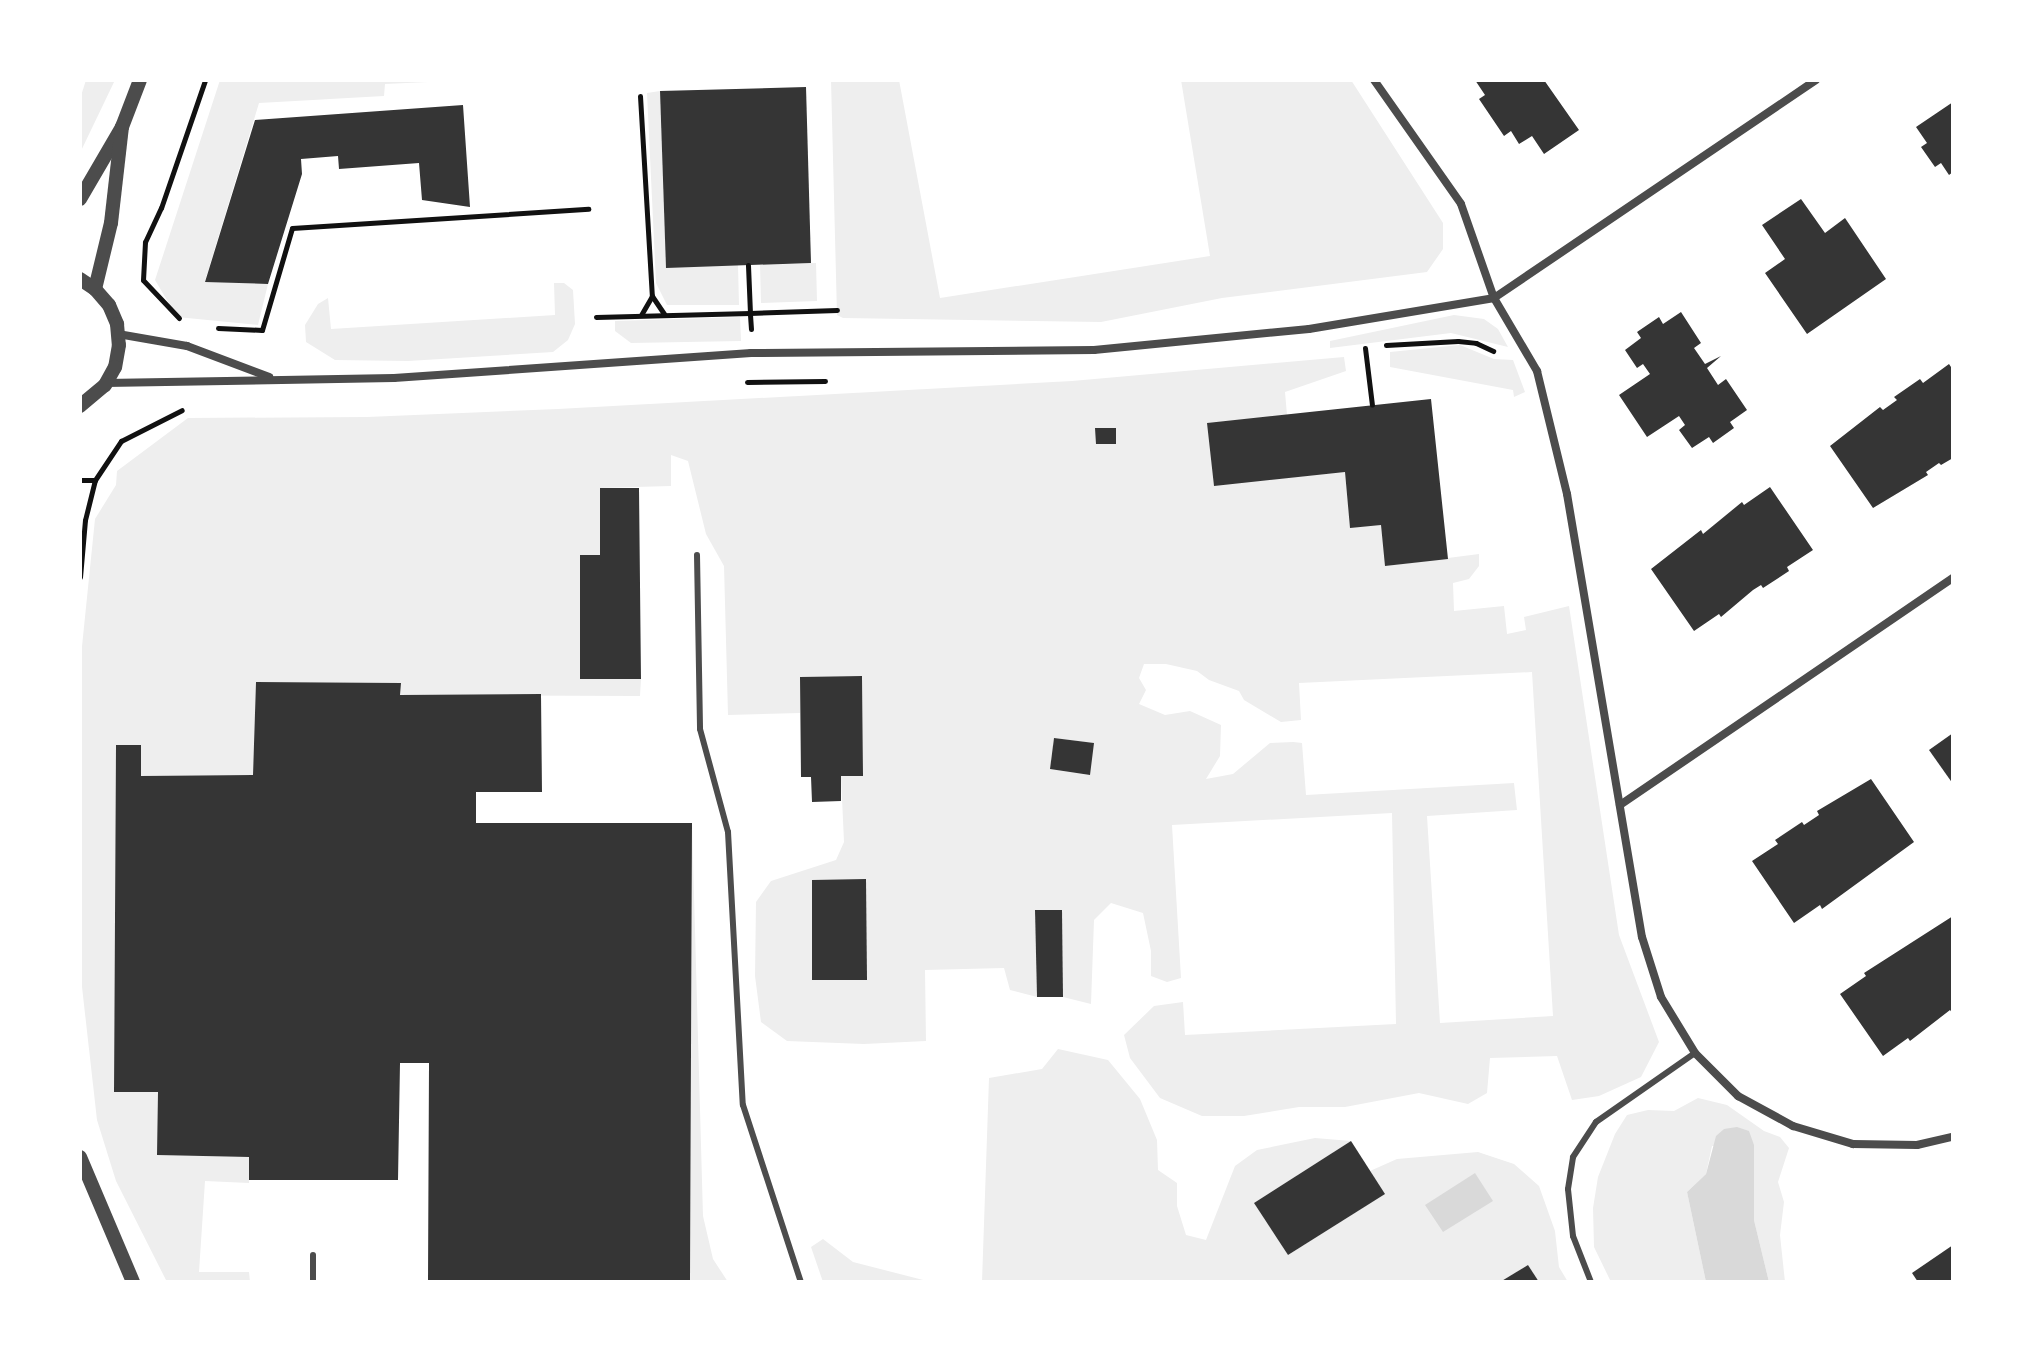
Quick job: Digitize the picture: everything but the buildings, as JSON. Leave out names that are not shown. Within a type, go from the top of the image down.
[{"type":"street","points":[[80,199],[122,127],[140,80]]},
{"type":"street","points":[[1374,80],[1461,204],[1494,298],[1537,371],[1567,494],[1642,937],[1661,997],[1695,1053],[1738,1096],[1793,1126],[1853,1144],[1917,1145],[1953,1137]]},
{"type":"street","points":[[106,383],[410,378],[751,353],[1094,350],[1309,329],[1494,298],[1816,80]]},
{"type":"street","points":[[95,289],[111,223],[122,127]]},
{"type":"street","points":[[80,279],[95,289],[109,305],[118,334],[115,367],[106,383],[80,406]]},
{"type":"street","points":[[118,334],[187,346],[273,379]]},
{"type":"street","points":[[1620,805],[1953,578]]},
{"type":"street","points":[[80,1157],[133,1282]]},
{"type":"lane","points":[[697,555],[700,729],[728,832],[743,1105],[801,1282]]},
{"type":"lane","points":[[1591,1282],[1573,1236],[1568,1189],[1573,1157],[1596,1122],[1695,1053]]},
{"type":"lane","points":[[313,1255],[313,1282]]},
{"type":"path","points":[[205,80],[161,208],[145,242],[143,280],[189,327],[262,330],[292,228],[588,209]]},
{"type":"path","points":[[640,96],[652,296],[665,315]]},
{"type":"path","points":[[748,265],[751,353]]},
{"type":"path","points":[[641,315],[652,296]]},
{"type":"path","points":[[596,317],[837,310]]},
{"type":"path","points":[[187,346],[189,327]]},
{"type":"path","points":[[1365,348],[1372,405]]},
{"type":"path","points":[[80,577],[85,520],[95,480],[121,441],[178,410]]},
{"type":"path","points":[[80,480],[95,480]]},
{"type":"shaded area","points":[[86,80],[115,80],[80,153],[80,99]]},
{"type":"shaded area","points":[[220,80],[471,80],[385,84],[384,96],[259,103],[205,281],[268,284],[258,325],[177,317],[155,280]]},
{"type":"shaded area","points":[[831,80],[899,80],[940,298],[1210,256],[1181,80],[1351,80],[1443,223],[1443,249],[1427,272],[1222,298],[1101,322],[843,318],[837,315]]},
{"type":"shaded area","points":[[660,91],[666,267],[738,265],[739,305],[667,305],[656,283],[647,93]]},
{"type":"shaded area","points":[[816,263],[817,301],[761,303],[760,265]]},
{"type":"shaded area","points":[[554,283],[564,283],[573,290],[575,324],[568,340],[553,352],[408,361],[335,360],[306,342],[305,325],[318,304],[328,298],[331,329],[555,315]]},
{"type":"shaded area","points":[[1454,315],[1484,319],[1498,329],[1508,347],[1451,333],[1330,348],[1330,341]]},
{"type":"shaded area","points":[[740,317],[741,341],[631,343],[615,331],[615,321]]},
{"type":"shaded area","points":[[1460,345],[1494,359],[1513,360],[1525,392],[1514,397],[1513,390],[1390,367],[1390,352]]},
{"type":"shaded area","points":[[1344,357],[1346,371],[1285,392],[1287,415],[1208,423],[1214,485],[1345,472],[1350,527],[1381,525],[1386,566],[1479,554],[1479,566],[1469,579],[1453,583],[1454,611],[1504,606],[1507,634],[1526,630],[1524,617],[1569,606],[1619,935],[1659,1042],[1641,1077],[1599,1096],[1572,1100],[1557,1056],[1490,1058],[1487,1093],[1468,1104],[1419,1093],[1345,1107],[1299,1107],[1244,1116],[1202,1116],[1160,1098],[1130,1058],[1124,1035],[1154,1006],[1183,1002],[1185,1035],[1396,1024],[1392,813],[1172,825],[1181,978],[1167,982],[1151,976],[1151,951],[1143,913],[1111,903],[1094,920],[1091,1004],[1063,997],[1062,911],[1035,911],[1037,997],[1010,990],[1004,968],[925,970],[926,1041],[864,1044],[787,1041],[761,1022],[755,976],[756,902],[771,881],[836,860],[844,842],[841,776],[863,776],[862,676],[800,677],[800,713],[728,715],[724,566],[706,534],[688,461],[671,455],[671,486],[600,488],[600,555],[580,555],[580,679],[641,679],[640,696],[400,695],[400,683],[256,682],[253,775],[141,776],[141,746],[116,746],[114,1092],[158,1092],[158,1155],[249,1157],[249,1183],[205,1181],[199,1272],[249,1272],[250,1282],[167,1282],[116,1181],[97,1120],[81,978],[80,666],[95,519],[116,485],[117,471],[188,418],[367,417],[1072,381]],"holes":[[[1144,664],[1166,664],[1197,671],[1209,680],[1239,691],[1244,700],[1281,722],[1301,720],[1299,683],[1532,672],[1553,1016],[1440,1023],[1427,816],[1517,810],[1514,783],[1306,795],[1302,743],[1293,742],[1270,743],[1233,774],[1206,779],[1220,756],[1221,725],[1190,711],[1165,715],[1139,704],[1146,690],[1139,678]],[[1054,738],[1093,743],[1089,775],[1050,769]],[[812,880],[866,980],[812,980]]]},
{"type":"shaded area","points":[[692,823],[703,1216],[713,1259],[728,1282],[690,1282]]},
{"type":"shaded area","points":[[1058,1049],[1108,1060],[1140,1099],[1157,1140],[1158,1170],[1177,1183],[1177,1206],[1186,1235],[1206,1240],[1235,1166],[1257,1150],[1315,1138],[1351,1141],[1254,1203],[1288,1255],[1384,1194],[1370,1171],[1397,1159],[1478,1152],[1514,1164],[1539,1186],[1555,1231],[1559,1267],[1568,1282],[1539,1282],[1528,1265],[1500,1282],[982,1282],[989,1078],[1042,1069]]},
{"type":"shaded area","points":[[1698,1098],[1727,1105],[1764,1131],[1780,1137],[1789,1148],[1778,1182],[1784,1202],[1780,1235],[1785,1282],[1769,1282],[1754,1220],[1754,1145],[1712,1146],[1706,1174],[1687,1192],[1706,1282],[1611,1282],[1594,1247],[1593,1208],[1598,1177],[1615,1134],[1627,1115],[1648,1110],[1674,1111]]},
{"type":"shaded area","points":[[1737,1127],[1749,1131],[1754,1145],[1754,1220],[1769,1282],[1706,1282],[1687,1192],[1706,1174],[1716,1136],[1724,1129]]},
{"type":"shaded area","points":[[1475,1173],[1493,1201],[1443,1232],[1425,1205]]},
{"type":"shaded area","points":[[823,1239],[853,1262],[931,1282],[823,1282],[811,1247]]}]
